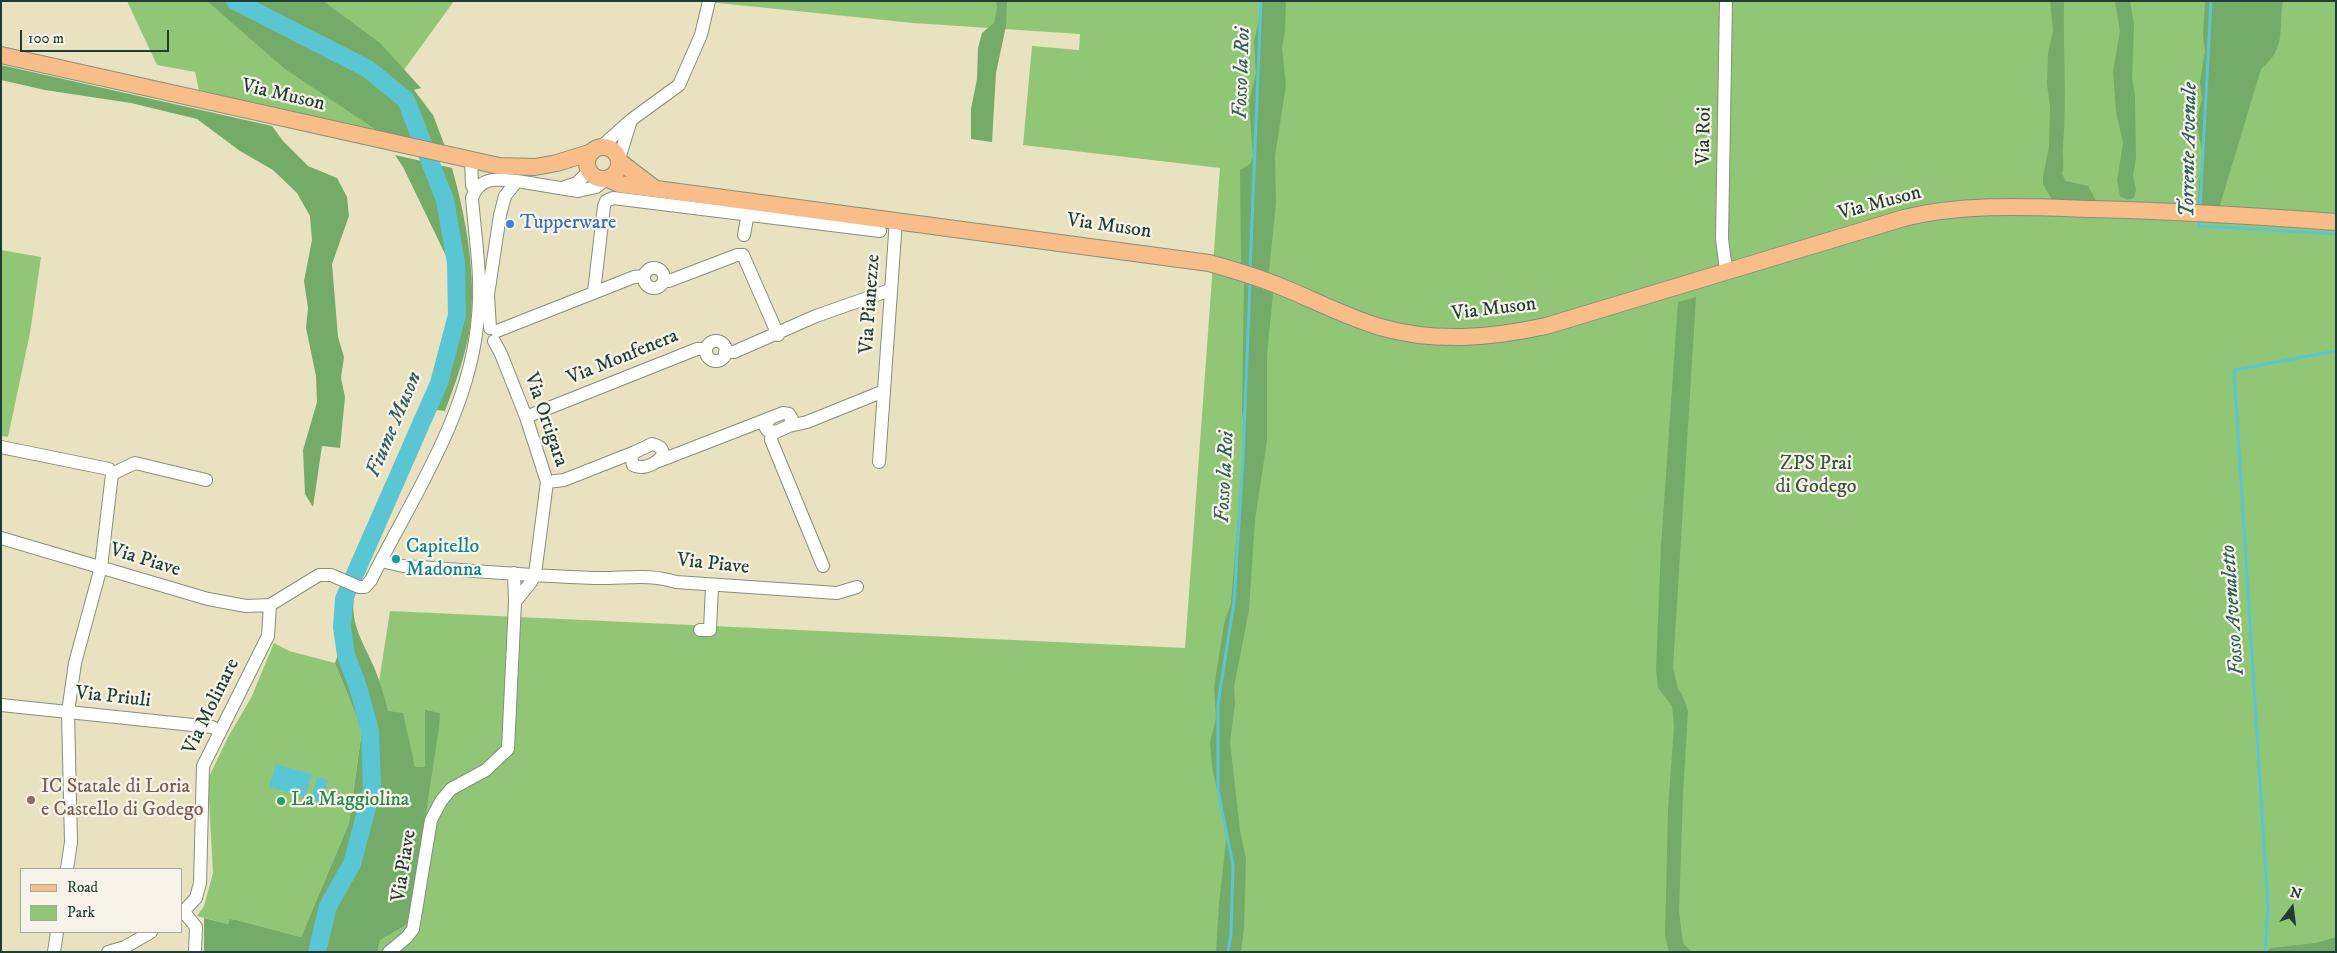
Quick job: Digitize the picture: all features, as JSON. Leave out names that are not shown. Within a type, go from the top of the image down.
[{"type":"main road","name":"Via Muson","points":[[1,55],[499,166],[520,168],[557,163],[596,150],[610,149],[619,160],[646,184],[657,189]]},
{"type":"main road","points":[[588,170],[587,160],[596,150]]},
{"type":"main road","points":[[607,179],[617,172],[619,160]]},
{"type":"main road","name":"Via Muson","points":[[557,163],[588,170],[594,177],[607,179],[619,184],[657,189],[748,208],[848,221],[896,220],[1209,263],[1252,275],[1381,327],[1425,336],[1476,338],[1505,335],[1546,326],[1726,270],[1904,218],[1954,209],[2011,206],[2191,212],[2336,222]]},
{"type":"street","points":[[596,150],[631,120],[679,85],[701,36],[709,1]]},
{"type":"street","name":"Via Roi","points":[[1726,1],[1722,239],[1726,270]]},
{"type":"street","points":[[619,160],[631,120]]},
{"type":"street","points":[[471,159],[472,185],[475,191]]},
{"type":"street","points":[[565,187],[577,183],[588,170]]},
{"type":"street","points":[[381,560],[450,425],[470,368],[480,291],[472,198],[475,191],[490,180],[517,181],[565,187],[578,191],[596,187],[607,179]]},
{"type":"street","points":[[517,181],[505,196],[500,215],[488,295],[494,333],[594,292],[634,277],[644,276],[647,270],[654,268],[662,272],[664,279],[669,281],[740,255]]},
{"type":"street","points":[[594,292],[604,206],[606,201],[613,198],[748,208],[740,255]]},
{"type":"street","name":"Via Pianezze","points":[[879,462],[896,220]]},
{"type":"street","points":[[848,221],[880,231]]},
{"type":"street","points":[[740,255],[745,258],[778,335]]},
{"type":"street","name":"Via Monfenera","points":[[526,417],[697,349],[706,349],[707,356],[712,360],[722,358],[725,352],[734,352],[778,335],[816,316],[890,290]]},
{"type":"street","name":"Via Ortigara","points":[[494,333],[526,417],[547,482],[535,574]]},
{"type":"street","points":[[629,457],[637,467],[642,467],[665,455],[766,425],[783,413],[789,414],[791,423],[807,422],[884,391]]},
{"type":"street","points":[[766,425],[823,566]]},
{"type":"street","points":[[547,482],[564,480],[629,457],[652,444],[659,446],[665,455]]},
{"type":"street","points":[[1,447],[109,469],[112,474],[101,567],[76,663],[68,712],[71,842],[67,868]]},
{"type":"street","points":[[112,474],[135,463],[206,480]]},
{"type":"street","name":"Via Piave","points":[[1,538],[208,599],[246,606],[270,605],[320,576],[331,575],[359,587],[365,586],[371,580],[381,560],[403,566],[596,578],[660,576],[676,582],[712,586],[837,593],[856,587]]},
{"type":"street","name":"Via Piave","points":[[389,952],[407,938],[413,929],[431,820],[441,801],[452,789],[486,770],[508,749],[515,604],[514,573]]},
{"type":"street","points":[[515,604],[535,574]]},
{"type":"street","points":[[700,630],[710,630],[712,586]]},
{"type":"street","name":"Via Molinare","points":[[195,952],[196,927],[183,913],[196,898],[200,883],[202,866],[203,766],[268,636],[270,605]]},
{"type":"street","name":"Via Priuli","points":[[1,705],[212,727],[220,731]]},
{"type":"street","points":[[54,952],[57,933]]},
{"type":"street","points":[[104,952],[124,947],[149,933]]},
{"type":"green space","points":[[127,1],[454,1],[377,107],[379,133],[199,90],[195,72],[157,65]]},
{"type":"green space","points":[[207,1],[323,1],[380,43],[421,88],[414,90],[433,115],[446,149],[378,131],[285,69]]},
{"type":"green space","name":"ZPS Prai di Godego","points":[[699,1],[2336,1],[2336,952],[337,952],[390,611],[1185,648],[1220,168],[1023,145],[1032,46],[1079,50],[1080,34],[913,23]]},
{"type":"green space","points":[[996,1],[1007,1],[1006,26],[996,73],[992,142],[971,139],[971,109],[977,79],[978,48],[982,33],[994,23],[997,8]]},
{"type":"green space","points":[[1261,1],[1286,1],[1285,32],[1282,47],[1286,85],[1275,156],[1276,203],[1269,272],[1241,263],[1240,170],[1250,164],[1253,157],[1249,102],[1256,73],[1254,41],[1260,17]]},
{"type":"green space","points":[[2050,1],[2064,1],[2065,111],[2062,174],[2066,181],[2088,186],[2099,206],[2052,204],[2051,198],[2043,184],[2049,147],[2048,53],[2053,31]]},
{"type":"green space","points":[[2115,1],[2130,1],[2134,24],[2132,79],[2135,95],[2136,159],[2133,175],[2136,190],[2134,198],[2127,200],[2120,196],[2117,181],[2123,143],[2116,112],[2113,71],[2120,31]]},
{"type":"green space","points":[[2205,1],[2283,1],[2278,46],[2275,53],[2261,69],[2220,205],[2215,211],[2198,210],[2199,182],[2204,159],[2196,122],[2202,99],[2200,82],[2205,51],[2203,36]]},
{"type":"green space","points":[[1,65],[272,126],[283,141],[308,166],[337,178],[347,197],[349,216],[332,264],[338,337],[344,357],[341,378],[345,397],[340,448],[322,446],[313,507],[305,494],[303,450],[317,402],[316,376],[306,328],[308,308],[304,281],[312,240],[310,216],[297,193],[273,170],[240,151],[197,119],[131,103],[45,90],[1,80]]},
{"type":"green space","points":[[395,155],[452,168],[466,227],[472,288],[470,327],[463,358],[445,411],[427,409],[448,372],[448,260],[403,167]]},
{"type":"green space","points":[[1,250],[41,257],[30,333],[8,437],[1,436]]},
{"type":"green space","points":[[1244,283],[1273,293],[1267,355],[1267,441],[1255,520],[1249,610],[1234,687],[1235,704],[1230,742],[1240,831],[1246,859],[1244,929],[1241,952],[1216,952],[1227,833],[1212,767],[1210,742],[1216,718],[1214,688],[1224,624],[1231,603],[1245,432],[1242,412]]},
{"type":"green space","points":[[1696,297],[1673,668],[1678,689],[1682,694],[1688,711],[1679,911],[1683,943],[1692,952],[1669,952],[1665,936],[1668,809],[1674,727],[1672,706],[1658,688],[1656,669],[1661,546],[1678,302]]},
{"type":"green space","points":[[341,590],[354,598],[353,607],[356,625],[376,672],[388,711],[403,713],[415,767],[425,767],[425,710],[440,713],[409,923],[380,940],[377,952],[204,952],[204,918],[228,924],[229,919],[237,920],[301,937],[349,823],[362,730],[335,663],[344,637],[338,604]]},
{"type":"green space","name":"La Maggiolina","points":[[274,643],[289,651],[335,663],[362,730],[349,823],[301,937],[237,920],[229,919],[228,924],[197,916],[204,906],[213,873],[208,779],[228,737],[251,698]]},
{"type":"green space","points":[[2336,937],[2336,952],[2266,952],[2271,948],[2316,943]]},
{"type":"water","points":[[276,764],[312,774],[305,797],[269,787]]},
{"type":"water","points":[[317,777],[328,780],[322,803],[311,799]]},
{"type":"waterway","name":"Fiume Muson","points":[[235,1],[368,69],[406,100],[445,200],[456,263],[457,315],[439,383],[344,599],[342,627],[346,655],[358,687],[370,731],[372,789],[352,864],[328,906],[317,952]]},
{"type":"waterway","name":"Fosso la Roi","points":[[1250,270],[1261,1]]},
{"type":"waterway","name":"Torrente Avenale","points":[[2200,208],[2211,1]]},
{"type":"waterway","name":"Torrente Avenale","points":[[2199,219],[2199,226],[2336,234]]},
{"type":"waterway","name":"Fosso la Roi","points":[[1228,952],[1231,934],[1233,865],[1218,791],[1218,704],[1234,602],[1243,459],[1250,282]]},
{"type":"waterway","name":"Fosso Avenaletto","points":[[2265,952],[2268,908],[2234,370],[2336,351]]},
{"type":"place","name":"Tupperware","points":[[510,224]]},
{"type":"place","name":"Capitello Madonna","points":[[396,559]]},
{"type":"place","name":"IC Statale di Loria e Castello di Godego","points":[[31,800]]},
{"type":"place","name":"La Maggiolina","points":[[281,801]]}]
